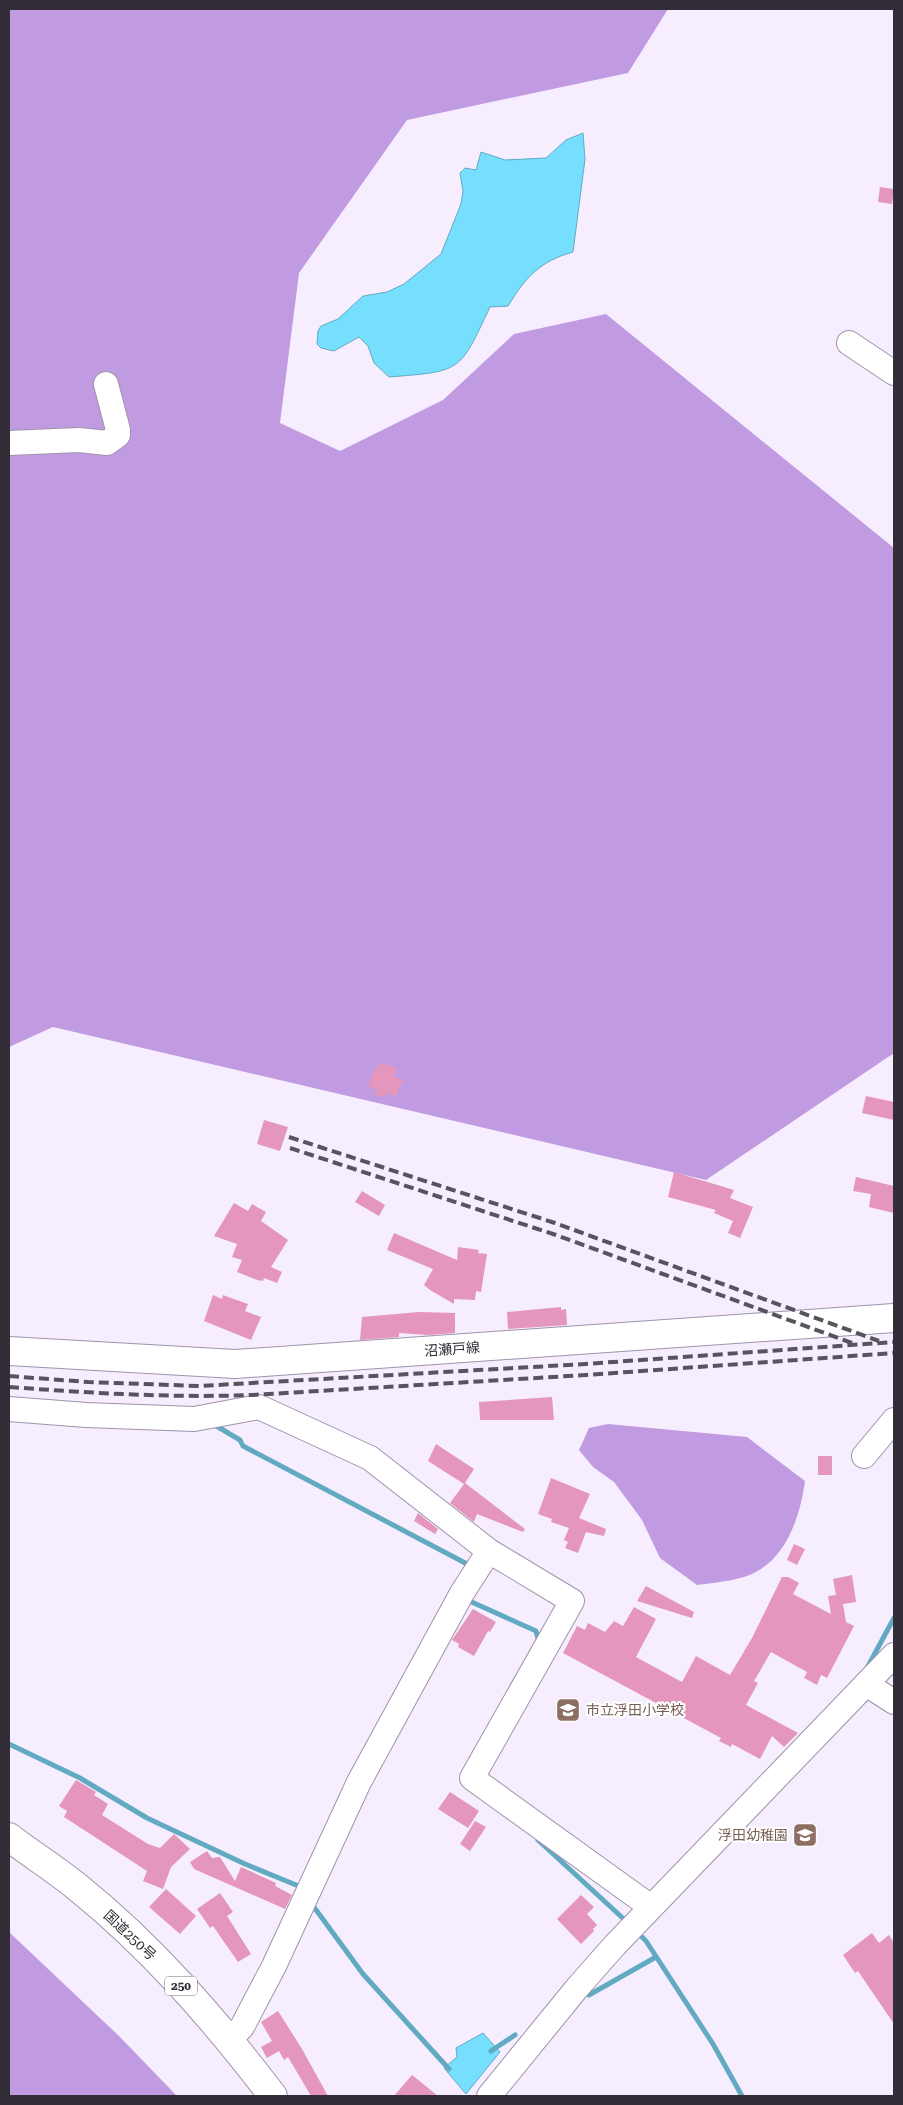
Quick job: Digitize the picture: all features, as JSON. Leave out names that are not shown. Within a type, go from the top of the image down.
[{"type":"main road","name":"沼瀬戸線","points":[[9,1351],[235,1364],[894,1318]]},
{"type":"main road","name":"国道250号","points":[[9,1837],[77,1887],[155,1957],[230,2039],[267,2092]]},
{"type":"street","points":[[849,344],[894,373]]},
{"type":"street","points":[[9,443],[79,440],[107,443],[118,435],[118,430],[106,384]]},
{"type":"street","points":[[9,1409],[86,1415],[194,1419],[258,1407],[370,1458],[489,1551],[572,1602],[472,1778],[639,1920]]},
{"type":"street","points":[[864,1456],[894,1420]]},
{"type":"street","points":[[230,2039],[242,2027],[274,1966],[359,1782],[462,1592],[489,1551]]},
{"type":"street","points":[[489,2096],[576,1988],[894,1655]]},
{"type":"street","points":[[866,1684],[894,1702]]},
{"type":"shaded area","points":[[9,9],[668,9],[628,73],[407,120],[299,273],[280,423],[340,451],[443,400],[514,334],[606,314],[894,548],[894,1053],[706,1180],[53,1027],[9,1047]]},
{"type":"shaded area","points":[[608,1424],[747,1437],[805,1481],[797,1518],[779,1552],[771,1561],[754,1573],[730,1580],[697,1585],[660,1558],[642,1520],[614,1482],[593,1467],[579,1450],[589,1428]]},
{"type":"shaded area","points":[[9,1932],[119,2036],[177,2096],[9,2096]]},
{"type":"water","points":[[583,133],[585,159],[573,252],[551,260],[534,272],[508,306],[490,307],[464,357],[445,370],[389,377],[374,363],[368,346],[359,337],[334,351],[321,348],[317,344],[318,331],[321,326],[338,319],[363,296],[387,292],[404,284],[441,254],[461,204],[463,191],[460,173],[465,168],[476,170],[481,152],[505,160],[546,158],[566,140]]},
{"type":"water","points":[[483,2033],[500,2052],[466,2094],[444,2068],[457,2057],[456,2048]]},
{"type":"building","points":[[880,187],[894,189],[892,204],[878,202]]},
{"type":"building","points":[[382,1063],[397,1068],[394,1077],[403,1080],[396,1096],[387,1093],[386,1098],[374,1094],[376,1089],[368,1086],[374,1070],[376,1071],[378,1064],[381,1066]]},
{"type":"building","points":[[866,1096],[894,1102],[894,1120],[862,1113]]},
{"type":"building","points":[[264,1120],[288,1127],[280,1151],[257,1144]]},
{"type":"building","points":[[674,1172],[734,1190],[730,1198],[753,1207],[740,1238],[728,1233],[733,1221],[714,1213],[716,1210],[668,1197]]},
{"type":"building","points":[[856,1177],[894,1186],[894,1213],[869,1207],[871,1194],[853,1191]]},
{"type":"building","points":[[362,1191],[385,1205],[379,1216],[355,1202]]},
{"type":"building","points":[[234,1203],[248,1211],[252,1204],[266,1212],[261,1221],[288,1240],[271,1267],[282,1272],[277,1283],[264,1278],[263,1281],[257,1280],[237,1272],[242,1260],[232,1257],[237,1244],[214,1236]]},
{"type":"building","points":[[394,1233],[457,1260],[458,1247],[479,1250],[478,1253],[487,1254],[481,1292],[476,1291],[475,1300],[454,1299],[454,1304],[430,1290],[424,1285],[433,1269],[387,1250]]},
{"type":"building","points":[[213,1295],[222,1299],[223,1295],[248,1304],[245,1311],[261,1317],[251,1340],[204,1321]]},
{"type":"building","points":[[561,1307],[561,1310],[566,1309],[567,1325],[508,1329],[507,1312]]},
{"type":"building","points":[[419,1312],[455,1313],[455,1333],[428,1335],[399,1333],[399,1337],[360,1340],[362,1317]]},
{"type":"building","points":[[552,1397],[554,1420],[480,1420],[479,1402]]},
{"type":"building","points":[[436,1444],[474,1469],[465,1483],[525,1529],[523,1532],[477,1514],[474,1522],[450,1503],[464,1484],[428,1461]]},
{"type":"building","points":[[818,1456],[832,1456],[832,1475],[818,1475]]},
{"type":"building","points":[[551,1478],[590,1494],[579,1518],[606,1529],[604,1536],[586,1532],[578,1553],[565,1548],[568,1542],[564,1540],[569,1528],[551,1522],[552,1519],[538,1514]]},
{"type":"building","points":[[418,1513],[438,1529],[435,1534],[414,1521]]},
{"type":"building","points":[[794,1544],[805,1549],[797,1565],[787,1560]]},
{"type":"building","points":[[852,1575],[856,1602],[843,1604],[846,1622],[854,1626],[827,1678],[821,1675],[817,1685],[804,1678],[807,1672],[771,1652],[754,1681],[758,1683],[746,1705],[798,1733],[784,1747],[772,1736],[760,1759],[732,1744],[731,1747],[719,1741],[721,1738],[563,1653],[577,1626],[585,1630],[588,1623],[605,1632],[614,1621],[623,1626],[634,1607],[656,1619],[636,1657],[682,1682],[696,1656],[730,1675],[752,1638],[782,1577],[788,1577],[799,1583],[793,1594],[831,1614],[828,1596],[836,1595],[833,1579]]},
{"type":"building","points":[[646,1586],[694,1612],[692,1618],[637,1601]]},
{"type":"building","points":[[473,1609],[496,1622],[490,1632],[488,1631],[474,1656],[458,1647],[459,1644],[452,1640]]},
{"type":"building","points":[[76,1780],[96,1792],[94,1795],[108,1804],[102,1815],[148,1844],[160,1848],[174,1834],[190,1849],[171,1867],[163,1889],[143,1881],[147,1871],[64,1817],[67,1811],[59,1806]]},
{"type":"building","points":[[450,1792],[479,1811],[468,1828],[438,1809]]},
{"type":"building","points":[[475,1821],[486,1827],[470,1851],[460,1844]]},
{"type":"building","points":[[207,1851],[212,1858],[220,1857],[235,1881],[241,1867],[276,1883],[275,1886],[292,1895],[285,1909],[194,1869],[190,1862]]},
{"type":"building","points":[[166,1889],[196,1916],[180,1934],[149,1907]]},
{"type":"building","points":[[220,1893],[233,1912],[227,1916],[251,1954],[238,1962],[213,1926],[210,1928],[197,1909]]},
{"type":"building","points":[[581,1895],[594,1907],[587,1914],[597,1925],[593,1929],[594,1931],[581,1944],[557,1919]]},
{"type":"building","points":[[872,1933],[879,1943],[889,1935],[894,1943],[894,2024],[858,1971],[855,1973],[843,1955]]},
{"type":"building","points":[[278,2011],[328,2096],[311,2096],[288,2057],[284,2060],[279,2051],[267,2058],[261,2047],[272,2041],[261,2022]]},
{"type":"building","points":[[412,2075],[438,2096],[394,2096]]},
{"type":"waterway","points":[[213,1424],[240,1440],[243,1446],[469,1565],[467,1567]]},
{"type":"waterway","points":[[465,1599],[536,1631],[539,1642]]},
{"type":"waterway","points":[[867,1668],[894,1618]]},
{"type":"waterway","points":[[9,1744],[80,1778],[147,1818],[245,1864],[301,1887]]},
{"type":"waterway","points":[[538,1840],[627,1922]]},
{"type":"waterway","points":[[311,1903],[363,1974],[449,2069]]},
{"type":"waterway","points":[[637,1932],[646,1941],[713,2044],[742,2096]]},
{"type":"waterway","points":[[589,1995],[656,1957]]},
{"type":"waterway","points":[[491,2051],[515,2035]]},
{"type":"railway","points":[[289,1137],[555,1223],[879,1341]]},
{"type":"railway","points":[[290,1148],[556,1235],[852,1343]]},
{"type":"railway","points":[[9,1376],[88,1382],[199,1386],[585,1364],[894,1342]]},
{"type":"railway","points":[[9,1387],[130,1394],[252,1395],[586,1375],[894,1353]]},
{"type":"place","name":"市立浮田小学校","points":[[568,1710]]},
{"type":"place","name":"浮田幼稚園","points":[[805,1835]]}]
